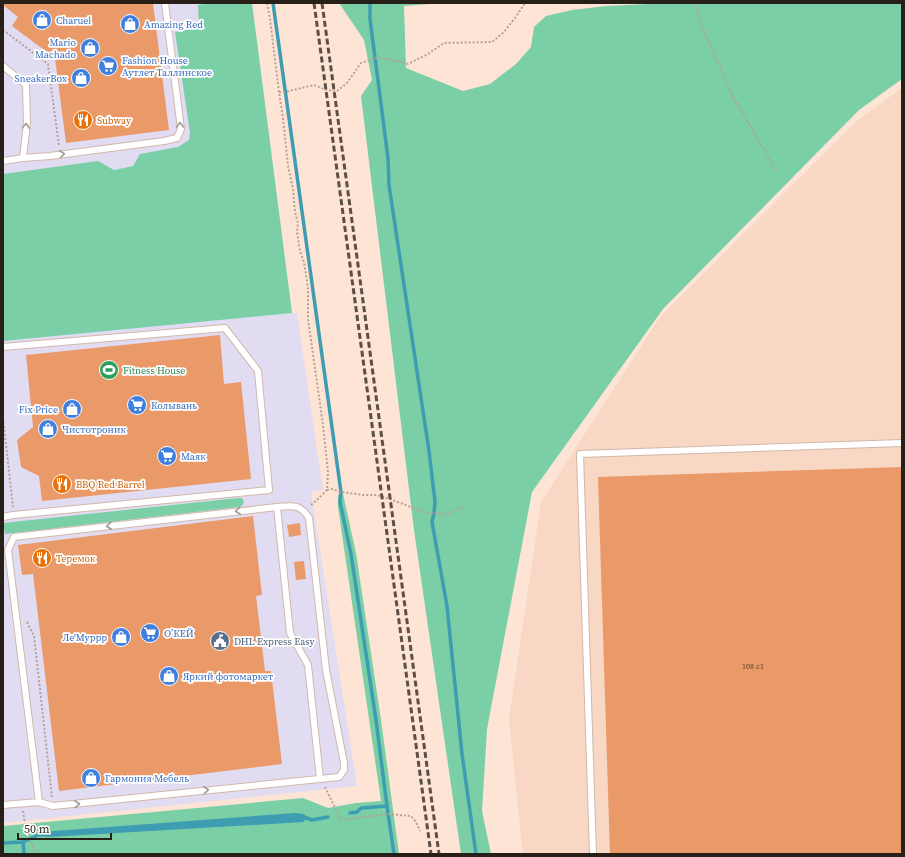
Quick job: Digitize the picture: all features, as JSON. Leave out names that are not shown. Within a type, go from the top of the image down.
[{"type":"lane","points":[[3,161],[164,141],[177,138],[182,129],[165,3]]},
{"type":"lane","points":[[3,66],[26,85],[27,123],[23,158]]},
{"type":"lane","points":[[3,347],[225,328],[258,371],[270,490],[3,516]]},
{"type":"lane","points":[[593,854],[580,454],[902,443]]},
{"type":"lane","points":[[3,805],[39,802],[53,806],[339,777],[344,770],[344,763],[326,670],[308,518],[304,510],[296,506],[277,507],[14,536],[5,550],[39,802]]},
{"type":"lane","points":[[277,507],[290,633],[308,665],[320,779]]},
{"type":"path","points":[[267,3],[288,166],[298,223],[300,252],[304,262],[308,288],[308,319],[323,425],[328,472],[327,490]]},
{"type":"path","points":[[279,92],[314,85],[326,90],[337,91],[347,83],[361,64],[376,58],[388,59],[408,64],[428,54],[444,43],[492,42],[504,32],[525,3]]},
{"type":"path","points":[[695,3],[700,22],[734,99],[777,171]]},
{"type":"path","points":[[3,30],[48,64],[60,154]]},
{"type":"path","points":[[3,418],[13,515]]},
{"type":"path","points":[[312,504],[327,490],[332,489],[341,492],[363,495],[377,495],[426,513],[447,514],[466,506]]},
{"type":"path","points":[[26,619],[34,636],[53,806]]},
{"type":"path","points":[[320,779],[341,820],[388,814],[411,816],[416,822],[420,831]]},
{"type":"path","points":[[23,816],[26,830],[36,854]]},
{"type":"shaded area","points":[[3,3],[252,3],[292,313],[297,313],[323,490],[311,492],[357,786],[3,823]]},
{"type":"shaded area","points":[[902,88],[902,854],[523,854],[509,719],[541,502],[660,317],[858,120]]},
{"type":"green space","name":"Fashion House Аутлет Таллинское","points":[[211,3],[252,3],[292,313],[3,341],[3,174],[98,161],[114,170],[133,166],[140,154],[178,147],[189,140],[190,133],[175,32],[199,28],[198,5]]},
{"type":"green space","points":[[339,3],[443,3],[404,6],[406,68],[463,91],[490,84],[516,64],[531,47],[534,27],[546,16],[572,10],[652,3],[902,3],[902,79],[859,110],[663,309],[532,492],[487,729],[482,811],[491,854],[461,854],[414,530],[361,96],[372,80],[364,40]]},
{"type":"green space","points":[[343,494],[356,553],[399,854],[3,854],[3,826],[303,798],[328,808],[356,803],[381,801],[338,507],[338,495]]},
{"type":"green space","points":[[242,498],[244,502],[242,506],[239,507],[5,534],[3,523]]},
{"type":"water","points":[[295,813],[304,814],[307,818],[303,822],[49,837],[39,836],[41,832]]},
{"type":"building","name":"Fashion House Аутлет Таллинское","points":[[3,3],[153,3],[169,130],[66,143],[55,58],[12,26],[18,17],[3,5]]},
{"type":"building","name":"Колывань","points":[[220,335],[224,384],[241,382],[251,479],[42,501],[39,476],[21,467],[17,440],[33,427],[26,355]]},
{"type":"building","points":[[902,467],[902,854],[610,854],[598,477]]},
{"type":"building","name":"О’КЕЙ","points":[[253,516],[262,595],[256,596],[265,671],[271,671],[282,764],[59,791],[33,574],[22,575],[18,545]]},
{"type":"building","points":[[300,523],[301,535],[289,537],[287,525]]},
{"type":"building","points":[[304,561],[306,579],[296,580],[294,562]]},
{"type":"waterway","points":[[273,3],[341,492],[340,502],[351,554],[394,854]]},
{"type":"waterway","points":[[370,3],[370,19],[388,158],[389,185],[429,451],[435,502],[432,522],[447,606],[462,754],[476,854]]},
{"type":"waterway","points":[[350,813],[357,812],[361,808],[387,806]]},
{"type":"waterway","points":[[304,817],[312,820],[328,817]]},
{"type":"waterway","points":[[23,842],[38,835],[44,834]]},
{"type":"waterway","points":[[3,843],[23,842],[24,854]]},
{"type":"railway","points":[[314,3],[431,854]]},
{"type":"railway","points":[[322,3],[439,854]]},
{"type":"place","name":"Charuel","points":[[42,20]]},
{"type":"place","name":"Amazing Red","points":[[130,24]]},
{"type":"place","name":"Mario Machado","points":[[90,48]]},
{"type":"place","name":"Fashion House Аутлет Таллинское","points":[[108,66]]},
{"type":"place","name":"SneakerBox","points":[[81,78]]},
{"type":"place","name":"Subway","points":[[83,120]]},
{"type":"place","name":"Fitness House","points":[[109,370]]},
{"type":"place","name":"Колывань","points":[[137,405]]},
{"type":"place","name":"Fix Price","points":[[72,409]]},
{"type":"place","name":"Чистотроник","points":[[48,429]]},
{"type":"place","name":"Маяк","points":[[167,456]]},
{"type":"place","name":"BBQ Red Barrel","points":[[62,484]]},
{"type":"place","name":"Теремок","points":[[42,558]]},
{"type":"place","name":"О’КЕЙ","points":[[150,633]]},
{"type":"place","name":"Ле'Муррр","points":[[121,637]]},
{"type":"place","name":"DHL Express Easy","points":[[220,641]]},
{"type":"place","name":"Яркий фотомаркет","points":[[169,676]]},
{"type":"place","name":"Гармония Мебель","points":[[91,778]]}]
